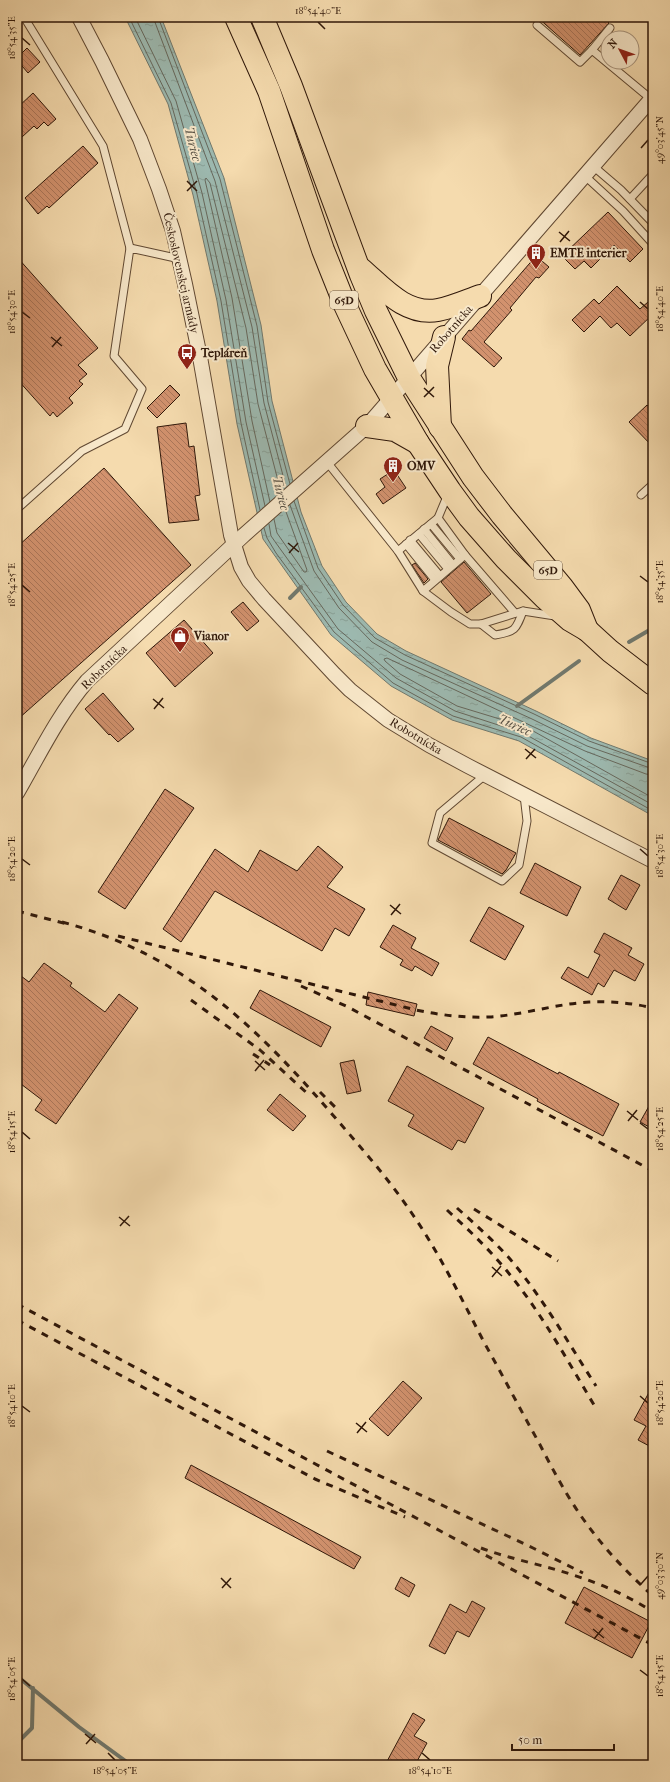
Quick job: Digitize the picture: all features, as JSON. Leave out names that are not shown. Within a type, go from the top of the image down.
[{"type":"main road","name":"65D","points":[[236,17],[269,91],[321,242],[343,298],[363,343],[418,443],[450,491],[494,546],[545,598],[653,684]]},
{"type":"main road","name":"65D","points":[[262,17],[291,86],[376,311],[409,378],[473,477],[502,515],[580,610],[579,625]]},
{"type":"main road","points":[[358,266],[398,301],[422,310],[437,310],[480,296]]},
{"type":"main road","points":[[440,428],[437,366],[444,337]]},
{"type":"main road","points":[[367,426],[395,430],[418,443]]},
{"type":"street","name":"Československej armády","points":[[79,17],[111,79],[142,145],[173,231],[200,357],[234,546]]},
{"type":"street","name":"Robotnícka","points":[[17,793],[62,715],[86,681],[234,546],[244,535],[367,426],[652,98]]},
{"type":"street","name":"Robotnícka","points":[[234,546],[240,567],[264,599],[350,690],[394,723],[429,745],[653,861]]},
{"type":"lane","points":[[17,509],[82,451],[125,429],[142,389],[114,356],[130,248],[103,146],[24,17]]},
{"type":"lane","points":[[537,25],[580,62],[610,28]]},
{"type":"lane","points":[[592,50],[652,98]]},
{"type":"lane","points":[[589,171],[630,199],[653,223]]},
{"type":"lane","points":[[589,171],[653,244]]},
{"type":"lane","points":[[630,199],[653,174]]},
{"type":"lane","points":[[130,248],[180,259]]},
{"type":"lane","points":[[327,462],[398,551],[423,591],[470,624],[481,624],[523,611],[546,614],[579,625]]},
{"type":"lane","points":[[640,495],[653,484]]},
{"type":"lane","points":[[398,551],[438,518],[450,491]]},
{"type":"lane","points":[[438,518],[462,557]]},
{"type":"lane","points":[[431,524],[515,613]]},
{"type":"lane","points":[[421,531],[451,567]]},
{"type":"lane","points":[[408,542],[437,578]]},
{"type":"lane","points":[[423,591],[462,557]]},
{"type":"lane","points":[[481,624],[494,635],[508,633],[516,628],[523,611]]},
{"type":"lane","points":[[485,775],[440,813],[432,843],[502,881],[519,865],[527,821],[524,795]]},
{"type":"water","name":"Turiec","points":[[125,17],[161,17],[224,178],[261,325],[272,401],[301,512],[322,566],[346,602],[377,634],[406,651],[591,738],[653,761],[653,816],[519,741],[452,720],[391,686],[331,635],[263,539],[237,424],[217,301],[193,195],[168,104]]},
{"type":"building","points":[[537,17],[603,17],[609,23],[603,30],[600,30],[600,33],[580,55]]},
{"type":"building","points":[[27,48],[40,62],[28,73],[17,60],[17,58]]},
{"type":"building","points":[[33,93],[56,119],[48,126],[44,122],[37,129],[34,126],[22,137],[17,132],[17,108]]},
{"type":"building","points":[[83,146],[98,163],[49,208],[47,206],[38,214],[25,198]]},
{"type":"building","points":[[608,212],[643,249],[630,262],[614,245],[591,268],[584,261],[575,269],[562,256]]},
{"type":"building","points":[[536,256],[549,267],[539,278],[536,277],[510,308],[512,310],[484,342],[502,358],[494,367],[462,339],[469,330],[471,331]]},
{"type":"building","points":[[17,257],[98,348],[78,365],[87,374],[79,381],[83,384],[69,398],[73,403],[57,417],[53,412],[50,416],[17,379]]},
{"type":"building","points":[[617,286],[640,309],[648,302],[653,307],[653,314],[630,336],[617,323],[611,328],[600,316],[584,332],[572,320],[594,299],[599,304]]},
{"type":"building","points":[[170,385],[180,395],[157,418],[147,408]]},
{"type":"building","points":[[647,405],[653,411],[653,447],[629,422]]},
{"type":"building","points":[[186,423],[189,447],[194,446],[200,495],[195,496],[199,520],[169,523],[157,427]]},
{"type":"building","points":[[104,468],[191,565],[17,720],[17,547]]},
{"type":"building","name":"OMV","points":[[394,470],[406,488],[383,504],[376,494],[385,487],[380,479]]},
{"type":"building","points":[[464,562],[491,594],[467,613],[441,582]]},
{"type":"building","points":[[415,563],[428,579],[424,583],[412,565]]},
{"type":"building","points":[[243,602],[259,621],[247,631],[231,612]]},
{"type":"building","name":"Vianor","points":[[184,620],[213,653],[175,687],[146,653]]},
{"type":"building","points":[[103,693],[134,729],[118,742],[110,734],[109,735],[85,709]]},
{"type":"building","points":[[165,789],[194,808],[125,909],[98,892]]},
{"type":"building","points":[[449,818],[516,853],[506,870],[502,874],[438,840]]},
{"type":"building","points":[[318,846],[343,867],[327,887],[365,909],[349,936],[335,928],[322,951],[215,891],[181,942],[163,929],[215,849],[248,872],[260,850],[297,871]]},
{"type":"building","points":[[535,863],[581,887],[567,916],[520,893]]},
{"type":"building","points":[[621,875],[640,885],[626,910],[608,899]]},
{"type":"building","points":[[489,907],[524,926],[505,960],[470,941]]},
{"type":"building","points":[[393,925],[416,938],[411,948],[439,963],[432,976],[415,966],[412,971],[400,965],[403,960],[380,947]]},
{"type":"building","points":[[604,933],[632,948],[628,955],[644,964],[635,981],[614,970],[604,987],[598,983],[592,995],[561,978],[568,967],[588,978],[600,955],[594,952]]},
{"type":"building","points":[[44,963],[72,983],[70,986],[105,1012],[119,994],[138,1008],[56,1124],[35,1110],[42,1100],[17,1081],[17,973],[29,982]]},
{"type":"building","points":[[260,990],[331,1027],[321,1047],[250,1008]]},
{"type":"building","points":[[368,992],[417,1004],[414,1016],[366,1005]]},
{"type":"building","points":[[431,1026],[453,1038],[446,1051],[424,1038]]},
{"type":"building","points":[[488,1037],[619,1104],[603,1136],[537,1101],[538,1099],[473,1064]]},
{"type":"building","points":[[354,1060],[361,1091],[347,1094],[340,1063]]},
{"type":"building","points":[[407,1066],[484,1108],[465,1143],[458,1140],[452,1150],[408,1126],[414,1115],[388,1101]]},
{"type":"building","points":[[280,1094],[306,1116],[293,1131],[267,1110]]},
{"type":"building","points":[[653,1099],[653,1129],[640,1122]]},
{"type":"building","points":[[403,1381],[422,1398],[388,1436],[369,1419]]},
{"type":"building","points":[[653,1385],[653,1448],[638,1440],[646,1426],[634,1420]]},
{"type":"building","points":[[191,1465],[361,1557],[354,1569],[185,1478]]},
{"type":"building","points":[[401,1577],[415,1585],[409,1597],[395,1589]]},
{"type":"building","points":[[584,1587],[651,1622],[632,1658],[565,1623]]},
{"type":"building","points":[[472,1601],[485,1608],[469,1637],[457,1631],[445,1654],[429,1646],[450,1604],[466,1613]]},
{"type":"building","points":[[413,1713],[425,1720],[414,1736],[427,1743],[415,1765],[385,1765]]},
{"type":"waterway","points":[[290,598],[301,587]]},
{"type":"waterway","points":[[629,642],[653,628]]},
{"type":"waterway","points":[[517,706],[579,661]]},
{"type":"waterway","points":[[17,1676],[79,1727],[131,1765]]},
{"type":"waterway","points":[[17,1743],[32,1728],[33,1688]]},
{"type":"railway","points":[[17,911],[67,924]]},
{"type":"railway","points":[[62,922],[106,936],[146,954],[182,975],[216,999],[248,1026],[278,1055],[338,1121],[405,1203],[433,1246],[558,1478],[579,1513],[595,1536],[613,1557],[653,1596]]},
{"type":"railway","points":[[118,936],[416,1010],[443,1015],[461,1017],[502,1016],[589,1002],[621,1003],[653,1008]]},
{"type":"railway","points":[[301,986],[348,1007],[653,1171]]},
{"type":"railway","points":[[191,1000],[260,1050],[308,1094]]},
{"type":"railway","points":[[253,1054],[270,1065]]},
{"type":"railway","points":[[320,1092],[335,1107]]},
{"type":"railway","points":[[457,1208],[498,1246],[534,1289],[596,1386]]},
{"type":"railway","points":[[474,1209],[558,1261]]},
{"type":"railway","points":[[447,1210],[504,1267],[523,1292],[535,1308],[597,1410]]},
{"type":"railway","points":[[17,1304],[653,1645]]},
{"type":"railway","points":[[17,1320],[315,1479],[405,1517]]},
{"type":"railway","points":[[327,1451],[583,1573]]},
{"type":"railway","points":[[481,1548],[592,1581],[623,1595],[653,1612]]},
{"type":"place","name":"EMTE interier","points":[[536,270]]},
{"type":"place","name":"Tepláreň","points":[[187,370]]},
{"type":"place","name":"OMV","points":[[393,483]]},
{"type":"place","name":"Vianor","points":[[180,653]]}]
